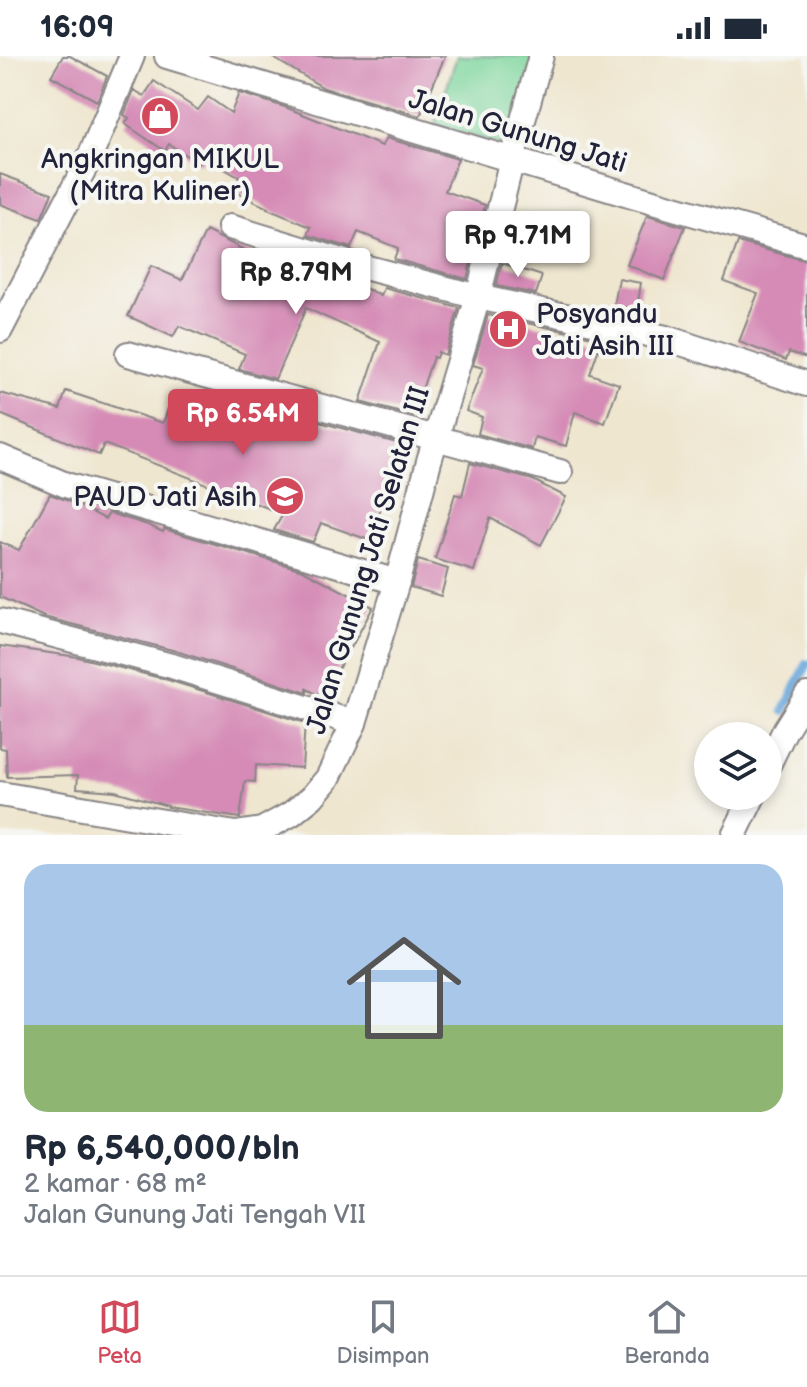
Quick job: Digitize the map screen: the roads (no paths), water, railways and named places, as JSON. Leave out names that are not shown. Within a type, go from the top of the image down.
[{"type":"street","points":[[0,330],[90,157],[132,56]]},
{"type":"street","name":"Jalan Gunung Jati","points":[[167,56],[807,246]]},
{"type":"street","name":"Jalan Gunung Jati Selatan III","points":[[0,794],[235,834],[262,830],[291,814],[312,797],[328,778],[354,723],[397,582],[478,297],[541,56]]},
{"type":"street","points":[[230,227],[345,262],[478,297],[666,338],[807,384]]},
{"type":"street","points":[[128,354],[560,472]]},
{"type":"street","points":[[0,457],[66,485],[397,582]]},
{"type":"street","points":[[0,621],[172,666],[354,723]]},
{"type":"street","points":[[782,736],[807,695]]},
{"type":"street","points":[[734,835],[746,810]]},
{"type":"waterway","points":[[784,711],[807,664]]},
{"type":"place","name":"Angkringan MIKUL (Mitra Kuliner)","points":[[160,116]]},
{"type":"place","name":"Posyandu Jati Asih III","points":[[508,329]]},
{"type":"place","name":"PAUD Jati Asih","points":[[285,496]]}]
